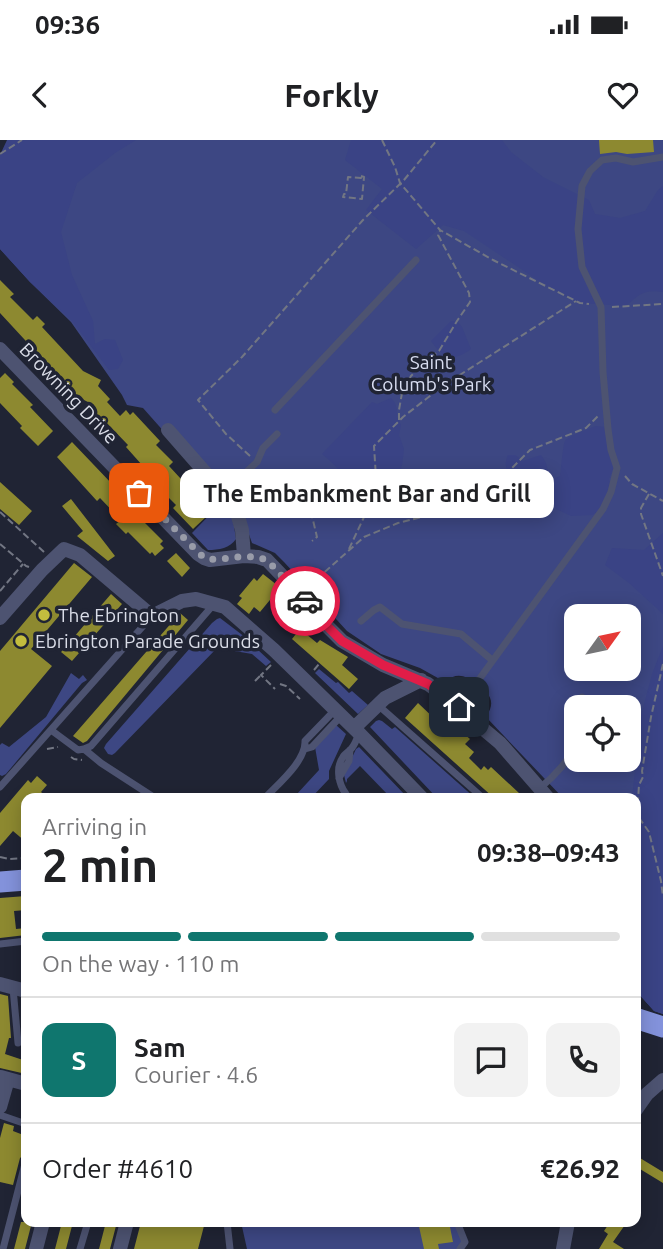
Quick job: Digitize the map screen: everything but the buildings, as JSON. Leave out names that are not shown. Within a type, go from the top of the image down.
[{"type":"highway","points":[[0,882],[21,880]]},
{"type":"highway","points":[[641,1020],[663,1027]]},
{"type":"street","name":"Browning Drive","points":[[0,349],[198,554],[210,560],[244,556]]},
{"type":"street","points":[[168,430],[224,494],[237,513],[242,530],[244,556],[267,560],[342,641],[383,665],[421,680],[459,707],[500,743],[544,793]]},
{"type":"street","points":[[0,618],[64,549],[74,552],[152,616],[182,601],[196,599],[225,607],[251,628],[417,793]]},
{"type":"street","points":[[357,731],[385,698],[421,680]]},
{"type":"street","points":[[0,1107],[4,1078],[21,1083]]},
{"type":"street","points":[[641,1102],[663,1080]]},
{"type":"street","points":[[36,1249],[42,1227]]},
{"type":"street","points":[[120,1249],[126,1227]]},
{"type":"street","points":[[563,1249],[567,1227]]},
{"type":"lane","points":[[459,707],[603,509],[611,492],[617,468],[611,450],[603,372],[601,307],[582,267],[578,229],[582,186],[590,171],[602,160],[616,158],[633,162],[663,157]]},
{"type":"lane","points":[[275,410],[416,260]]},
{"type":"lane","points":[[224,494],[257,463],[263,448],[276,434]]},
{"type":"lane","points":[[51,730],[78,750],[90,746],[214,604]]},
{"type":"lane","points":[[361,621],[380,607],[402,624],[461,634],[492,660]]},
{"type":"lane","points":[[0,788],[152,616]]},
{"type":"lane","points":[[379,706],[477,793]]},
{"type":"lane","points":[[270,793],[296,765],[305,749],[305,741],[335,710]]},
{"type":"lane","points":[[345,793],[340,786],[340,778],[356,742],[357,731]]},
{"type":"lane","points":[[84,749],[147,793]]},
{"type":"lane","points":[[544,793],[564,762]]},
{"type":"lane","points":[[0,944],[21,942]]},
{"type":"lane","points":[[13,987],[18,1043]]},
{"type":"lane","points":[[0,1115],[21,1122]]},
{"type":"lane","points":[[3,1249],[21,1179]]},
{"type":"lane","points":[[80,1249],[87,1227]]},
{"type":"lane","points":[[228,1227],[230,1249]]},
{"type":"lane","points":[[459,1227],[465,1242],[460,1249]]},
{"type":"path","points":[[0,154],[22,140]]},
{"type":"path","points":[[382,140],[400,183],[440,230],[576,301],[601,307],[663,304]]},
{"type":"path","points":[[257,463],[226,434],[198,400],[242,357],[437,140]]},
{"type":"path","points":[[348,177],[364,177],[362,199],[343,197],[346,194],[348,177]]},
{"type":"path","points":[[398,421],[402,393],[411,376],[439,351],[470,302],[469,293],[438,235],[440,230]]},
{"type":"path","points":[[348,551],[377,492],[374,446],[398,421],[444,385],[576,301]]},
{"type":"path","points":[[300,594],[364,537],[398,523],[471,505],[530,450],[586,428],[607,406]]},
{"type":"path","points":[[617,468],[632,484],[663,501]]},
{"type":"path","points":[[293,474],[297,477],[312,516],[317,537],[312,541]]},
{"type":"path","points":[[649,494],[641,508],[641,514],[663,576]]},
{"type":"path","points":[[0,512],[53,559]]},
{"type":"path","points":[[0,544],[26,566],[42,570]]},
{"type":"path","points":[[0,591],[23,564]]},
{"type":"path","points":[[256,681],[279,656]]},
{"type":"path","points":[[311,673],[319,664]]},
{"type":"path","points":[[638,793],[663,664]]},
{"type":"path","points":[[261,675],[275,689]]},
{"type":"path","points":[[280,684],[300,699]]},
{"type":"path","points":[[31,753],[53,747],[62,749]]},
{"type":"path","points":[[68,754],[74,760],[84,760],[92,755]]},
{"type":"path","points":[[641,821],[649,832],[663,897]]},
{"type":"path","points":[[0,857],[21,858]]},
{"type":"green space","name":"Saint Columb's Park","points":[[14,140],[663,140],[663,1014],[654,1011],[641,996],[641,793],[558,793],[486,717],[491,706],[490,698],[476,683],[460,676],[445,682],[420,668],[381,654],[347,631],[275,553],[252,543],[245,523],[143,408],[127,405],[71,322],[0,249]]},
{"type":"green space","points":[[223,501],[232,513],[236,539],[224,548],[208,550],[192,533]]},
{"type":"green space","points":[[220,618],[271,662],[266,666],[252,654],[217,648],[115,753],[108,754],[104,748],[106,744],[212,623]]},
{"type":"green space","points":[[319,669],[368,705],[358,714],[315,673]]},
{"type":"green space","points":[[71,673],[79,679],[83,675],[87,680],[6,774],[0,775],[0,745],[2,743],[9,747],[46,717]]},
{"type":"green space","points":[[376,721],[382,721],[392,729],[395,727],[469,793],[432,793],[370,727]]},
{"type":"green space","points":[[336,725],[346,734],[329,771],[329,779],[316,793],[298,793],[319,770],[315,747]]},
{"type":"green space","points":[[359,747],[403,793],[386,793],[360,766],[346,783],[344,775]]},
{"type":"green space","points":[[242,1227],[462,1227],[465,1242],[459,1249],[247,1249]]},
{"type":"shaded area","points":[[7,140],[136,140],[77,183],[61,232],[72,275],[93,321],[95,344],[105,339],[115,340],[123,360],[118,369],[109,370],[72,321],[30,282],[0,249],[0,155]]},
{"type":"shaded area","points":[[351,140],[502,140],[511,152],[543,177],[589,200],[595,214],[620,218],[645,211],[663,186],[663,292],[642,293],[626,306],[580,303],[542,283],[464,231],[443,225],[416,249],[366,210],[382,189],[345,160]]},
{"type":"shaded area","points":[[451,321],[457,321],[462,327],[471,349],[454,357],[440,352],[431,341]]},
{"type":"shaded area","points":[[391,398],[401,425],[399,435],[404,449],[398,478],[385,482],[385,496],[378,495],[370,487],[365,489],[361,497],[354,497],[347,494],[343,475],[322,454],[372,402],[377,404]]},
{"type":"shaded area","points":[[596,426],[604,427],[614,466],[609,479],[610,487],[599,511],[592,515],[571,516],[556,509],[547,502],[543,493],[525,490],[509,475],[506,465],[508,455],[515,455],[523,461],[541,455],[547,466],[546,478],[551,480],[560,476],[565,441]]},
{"type":"shaded area","points":[[663,533],[663,614],[605,565],[612,548],[644,550]]},
{"type":"shaded area","points":[[663,646],[663,1014],[654,1011],[641,996],[641,793],[633,793],[635,772],[641,772],[641,716]]},
{"type":"way so far","points":[[139,493],[204,558],[210,560],[244,556],[267,560],[305,601]]},
{"type":"place","name":"The Embankment Bar and Grill","points":[[139,493]]},
{"type":"place","name":"The Ebrington","points":[[44,615]]},
{"type":"place","name":"Ebrington Parade Grounds","points":[[21,641]]},
{"type":"route","points":[[305,601],[342,641],[383,665],[421,680],[459,707]]}]
